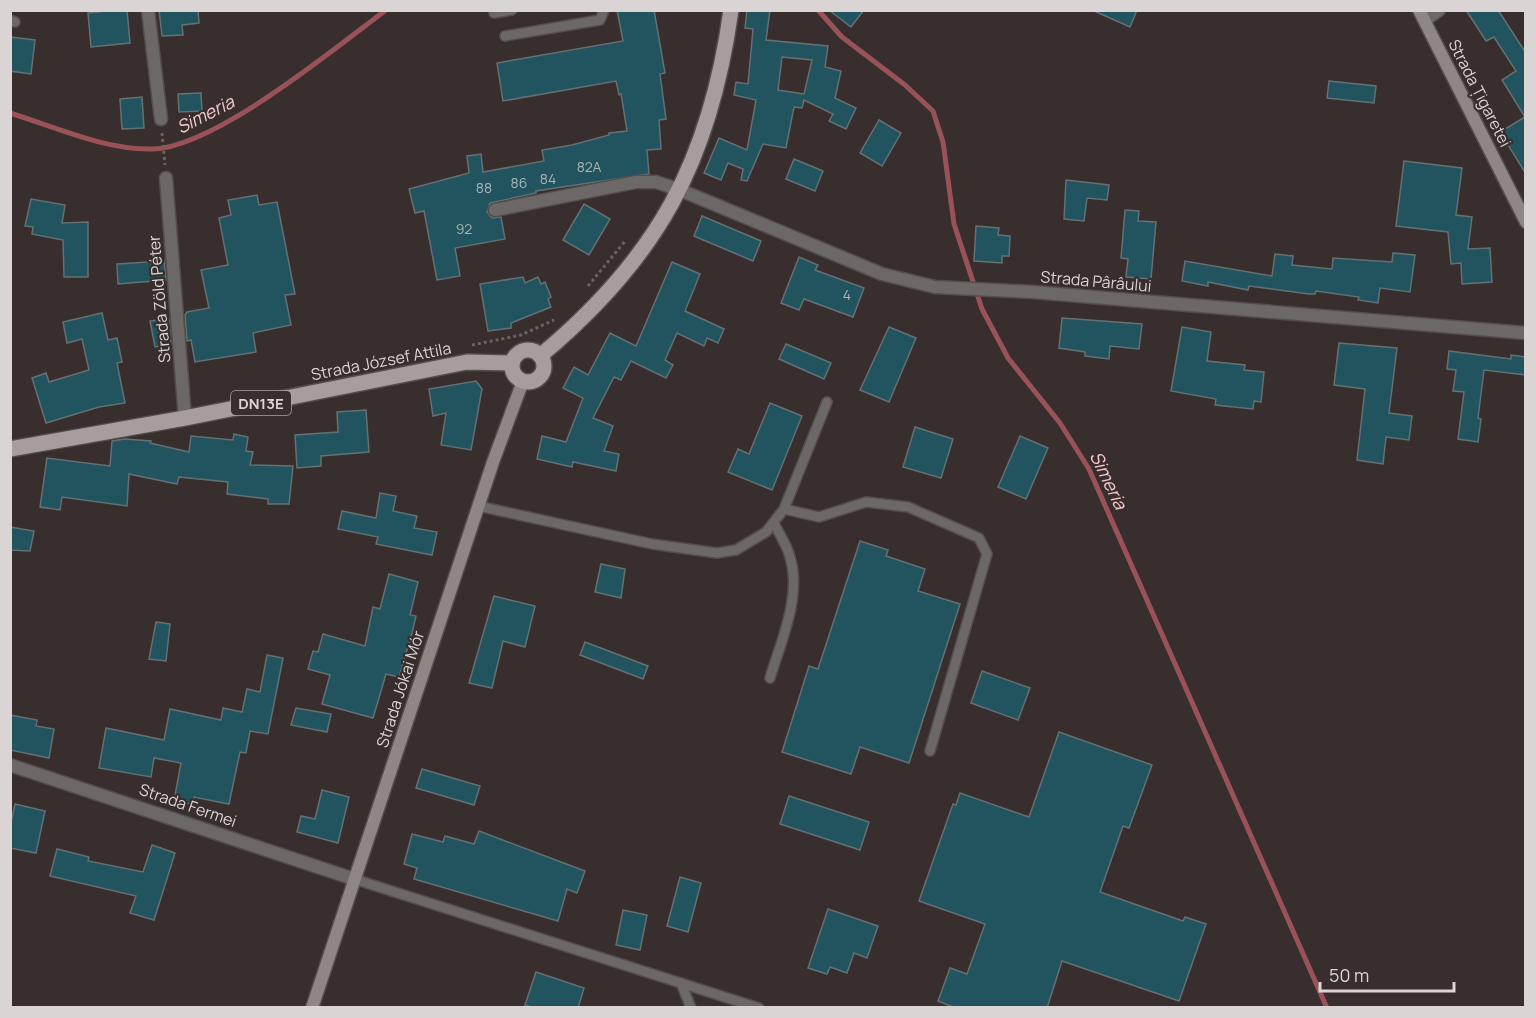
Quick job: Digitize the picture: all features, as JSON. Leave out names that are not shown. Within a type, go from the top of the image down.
[{"type":"main road","points":[[512,363],[515,376],[523,381],[533,381],[541,375],[544,365],[540,356],[608,292],[652,236],[680,189],[698,152],[713,102],[731,10]]},
{"type":"main road","name":"Strada Țigaretei","points":[[1422,15],[1526,222]]},
{"type":"main road","name":"DN13E","points":[[512,363],[516,355],[524,350],[533,351],[540,356]]},
{"type":"main road","name":"Strada József Attila","points":[[10,449],[185,418],[467,362],[512,363]]},
{"type":"main road","name":"Strada Jókai Mór","points":[[312,1008],[478,506],[523,381]]},
{"type":"street","points":[[148,10],[160,119]]},
{"type":"street","points":[[1422,15],[1439,10]]},
{"type":"street","name":"Strada Zöld Péter","points":[[166,178],[185,418]]},
{"type":"street","name":"Strada Pârâului","points":[[495,210],[636,182],[656,182],[680,189],[882,274],[935,287],[1526,333]]},
{"type":"street","name":"Strada Fermei","points":[[10,765],[354,879]]},
{"type":"lane","points":[[494,13],[512,10]]},
{"type":"lane","points":[[506,36],[600,20],[604,10]]},
{"type":"lane","points":[[478,506],[652,544],[717,553],[736,550],[766,532],[784,509],[827,402]]},
{"type":"lane","points":[[784,509],[819,517],[866,502],[908,507],[979,537],[987,554],[930,751]]},
{"type":"lane","points":[[770,678],[791,604],[793,582],[790,558],[774,523]]},
{"type":"lane","points":[[354,879],[759,1008]]},
{"type":"lane","points":[[681,983],[691,1008]]},
{"type":"path","points":[[163,134],[165,157]]},
{"type":"path","points":[[583,291],[628,238]]},
{"type":"path","points":[[463,347],[535,331],[558,316]]},
{"type":"building","points":[[127,10],[130,43],[91,47],[88,13]]},
{"type":"building","points":[[159,10],[198,10],[199,23],[182,25],[183,35],[162,36]]},
{"type":"building","points":[[617,10],[654,10],[665,73],[660,74],[666,119],[659,120],[661,149],[647,150],[649,174],[536,191],[536,193],[490,203],[487,212],[492,218],[501,217],[505,239],[455,248],[460,276],[437,280],[424,211],[415,213],[409,189],[469,173],[467,156],[481,154],[483,172],[544,161],[542,150],[572,145],[609,135],[609,133],[627,131],[621,94],[619,95],[616,81],[503,101],[497,63],[623,41]]},
{"type":"building","points":[[747,10],[770,10],[766,40],[828,46],[825,67],[841,71],[835,98],[856,108],[846,129],[829,121],[833,114],[804,100],[802,108],[794,107],[786,148],[763,144],[747,181],[741,180],[743,169],[728,163],[721,180],[704,173],[719,138],[747,150],[756,100],[734,95],[736,82],[748,84],[753,29],[745,28]],"holes":[[[782,57],[812,60],[804,94],[778,90]]]},
{"type":"building","points":[[829,10],[864,10],[851,27]]},
{"type":"building","points":[[1092,10],[1137,10],[1130,27]]},
{"type":"building","points":[[1466,10],[1498,10],[1526,53],[1526,174],[1500,132],[1525,117],[1502,80],[1516,71],[1494,37],[1486,41]]},
{"type":"building","points":[[10,37],[35,40],[31,74],[10,71]]},
{"type":"building","points":[[1329,81],[1376,86],[1374,103],[1327,98]]},
{"type":"building","points":[[201,93],[202,111],[179,112],[178,94]]},
{"type":"building","points":[[142,97],[144,128],[122,129],[120,99]]},
{"type":"building","points":[[879,120],[901,133],[882,166],[860,153]]},
{"type":"building","points":[[794,159],[823,171],[815,191],[786,179]]},
{"type":"building","points":[[1404,161],[1462,168],[1456,215],[1472,217],[1468,249],[1490,248],[1492,282],[1462,284],[1461,263],[1451,264],[1448,232],[1396,226]]},
{"type":"building","points":[[1066,180],[1109,185],[1107,200],[1087,198],[1084,221],[1064,219]]},
{"type":"building","points":[[257,195],[259,205],[277,202],[295,294],[285,295],[291,325],[253,333],[256,352],[195,362],[191,340],[187,341],[185,315],[187,312],[209,308],[201,270],[228,265],[219,218],[231,215],[228,200]]},
{"type":"building","points":[[31,199],[65,205],[62,223],[88,222],[88,277],[64,277],[63,240],[32,234],[33,227],[25,226]]},
{"type":"building","points":[[584,204],[610,219],[589,255],[563,240]]},
{"type":"building","points":[[1125,210],[1139,211],[1138,221],[1156,222],[1151,279],[1126,277],[1128,259],[1121,258]]},
{"type":"building","points":[[702,216],[761,241],[753,261],[694,236]]},
{"type":"building","points":[[976,226],[999,228],[998,235],[1010,236],[1009,256],[1002,256],[1002,263],[974,261]]},
{"type":"building","points":[[1393,253],[1415,255],[1410,292],[1380,288],[1378,303],[1358,300],[1359,297],[1316,291],[1315,294],[1309,294],[1249,286],[1248,290],[1208,282],[1208,286],[1182,281],[1185,261],[1272,276],[1275,254],[1293,256],[1292,265],[1332,269],[1333,258],[1392,262]]},
{"type":"building","points":[[799,257],[818,265],[815,270],[864,288],[853,317],[804,299],[799,310],[781,303]]},
{"type":"building","points":[[164,261],[166,280],[118,284],[117,264]]},
{"type":"building","points":[[672,262],[700,274],[685,311],[724,329],[718,343],[707,338],[704,346],[677,333],[665,360],[673,365],[666,378],[631,361],[621,380],[614,377],[593,418],[613,426],[604,451],[619,454],[616,471],[573,462],[572,467],[537,459],[542,436],[566,442],[583,398],[563,388],[574,367],[588,375],[610,333],[636,346]]},
{"type":"building","points":[[523,277],[525,283],[538,277],[541,284],[545,282],[551,297],[548,299],[551,307],[511,323],[511,328],[488,331],[480,284]]},
{"type":"building","points":[[102,313],[108,340],[117,338],[122,362],[117,363],[125,403],[99,407],[46,423],[32,378],[46,373],[49,382],[89,370],[82,339],[67,343],[63,322]]},
{"type":"building","points":[[169,318],[171,344],[155,347],[150,321]]},
{"type":"building","points":[[1062,318],[1142,324],[1139,349],[1110,346],[1109,359],[1085,356],[1085,352],[1059,348]]},
{"type":"building","points":[[889,327],[916,338],[889,402],[860,390]]},
{"type":"building","points":[[1182,327],[1211,332],[1207,361],[1245,365],[1244,370],[1264,372],[1261,402],[1254,401],[1253,409],[1215,405],[1216,399],[1171,391]]},
{"type":"building","points":[[1339,343],[1397,348],[1389,413],[1412,416],[1409,440],[1386,437],[1383,464],[1357,460],[1365,389],[1334,385]]},
{"type":"building","points":[[786,344],[831,363],[824,379],[779,359]]},
{"type":"building","points":[[1449,351],[1511,359],[1511,355],[1526,357],[1526,375],[1484,370],[1478,418],[1481,419],[1478,442],[1458,439],[1464,392],[1453,391],[1456,370],[1447,369]]},
{"type":"building","points":[[476,381],[482,389],[471,450],[441,445],[446,413],[433,416],[429,389]]},
{"type":"building","points":[[770,403],[802,416],[772,490],[728,472],[738,449],[749,454]]},
{"type":"building","points":[[366,410],[369,452],[321,456],[321,466],[297,468],[295,435],[338,432],[337,412]]},
{"type":"building","points":[[915,427],[953,439],[941,478],[903,467]]},
{"type":"building","points":[[234,434],[248,437],[246,451],[253,452],[250,465],[293,466],[289,504],[268,504],[268,499],[227,494],[228,482],[179,477],[177,484],[129,474],[127,506],[62,497],[60,510],[40,507],[47,458],[110,466],[112,441],[125,439],[151,441],[150,443],[189,452],[191,436],[233,440]]},
{"type":"building","points":[[1020,436],[1048,448],[1026,499],[998,487]]},
{"type":"building","points":[[380,493],[396,496],[393,511],[417,516],[414,528],[437,532],[432,555],[376,544],[378,537],[338,529],[342,511],[376,518]]},
{"type":"building","points":[[10,527],[34,531],[30,551],[10,550]]},
{"type":"building","points":[[860,541],[888,550],[886,556],[925,569],[918,591],[960,604],[909,763],[860,747],[851,774],[782,752],[809,666],[818,669]]},
{"type":"building","points":[[601,564],[625,569],[621,598],[595,592]]},
{"type":"building","points":[[389,574],[418,582],[410,615],[416,616],[399,677],[386,674],[373,718],[322,704],[330,675],[308,669],[313,651],[318,652],[323,634],[365,646],[373,607],[380,609]]},
{"type":"building","points":[[494,596],[535,606],[525,647],[503,641],[492,688],[469,683]]},
{"type":"building","points":[[156,622],[170,624],[166,661],[149,659]]},
{"type":"building","points":[[585,642],[648,666],[643,679],[580,655]]},
{"type":"building","points":[[267,655],[283,658],[268,734],[250,731],[246,753],[240,752],[229,804],[194,797],[192,804],[174,801],[181,763],[154,758],[151,777],[99,768],[106,728],[164,740],[170,709],[221,720],[223,708],[242,712],[247,689],[260,692]]},
{"type":"building","points":[[982,671],[1030,688],[1018,720],[971,703]]},
{"type":"building","points":[[296,708],[331,714],[327,732],[291,725]]},
{"type":"building","points":[[10,715],[37,720],[36,726],[54,729],[49,758],[10,750]]},
{"type":"building","points":[[1059,732],[1152,765],[1129,828],[1123,826],[1100,892],[1183,921],[1185,917],[1206,924],[1179,1001],[1062,961],[1047,1008],[956,1008],[938,1001],[950,968],[967,974],[985,924],[919,901],[953,804],[956,805],[960,793],[1029,817]]},
{"type":"building","points":[[422,769],[480,786],[474,805],[416,788]]},
{"type":"building","points":[[322,790],[349,797],[338,843],[297,832],[301,816],[315,819]]},
{"type":"building","points":[[789,796],[869,822],[860,850],[780,824]]},
{"type":"building","points":[[15,804],[45,811],[36,853],[10,848],[10,827]]},
{"type":"building","points":[[479,831],[585,871],[577,893],[567,889],[558,921],[414,879],[417,868],[404,864],[412,834],[443,842],[445,836],[474,844]]},
{"type":"building","points":[[152,845],[175,853],[154,920],[130,913],[136,896],[50,876],[57,849],[89,857],[88,861],[143,872]]},
{"type":"building","points":[[680,877],[701,883],[688,932],[667,926]]},
{"type":"building","points":[[828,909],[878,926],[867,958],[854,953],[847,973],[830,967],[827,974],[808,968]]},
{"type":"building","points":[[623,910],[647,915],[640,950],[616,945]]},
{"type":"building","points":[[536,972],[584,988],[578,1008],[534,1008],[525,1005]]},
{"type":"waterway","name":"Simeria","points":[[10,113],[80,137],[116,146],[152,149],[178,144],[240,115],[273,94],[386,10]]},
{"type":"waterway","name":"Simeria","points":[[818,10],[842,37],[905,85],[933,111],[943,142],[954,224],[982,309],[1008,358],[1060,423],[1089,469],[1327,1008]]}]
